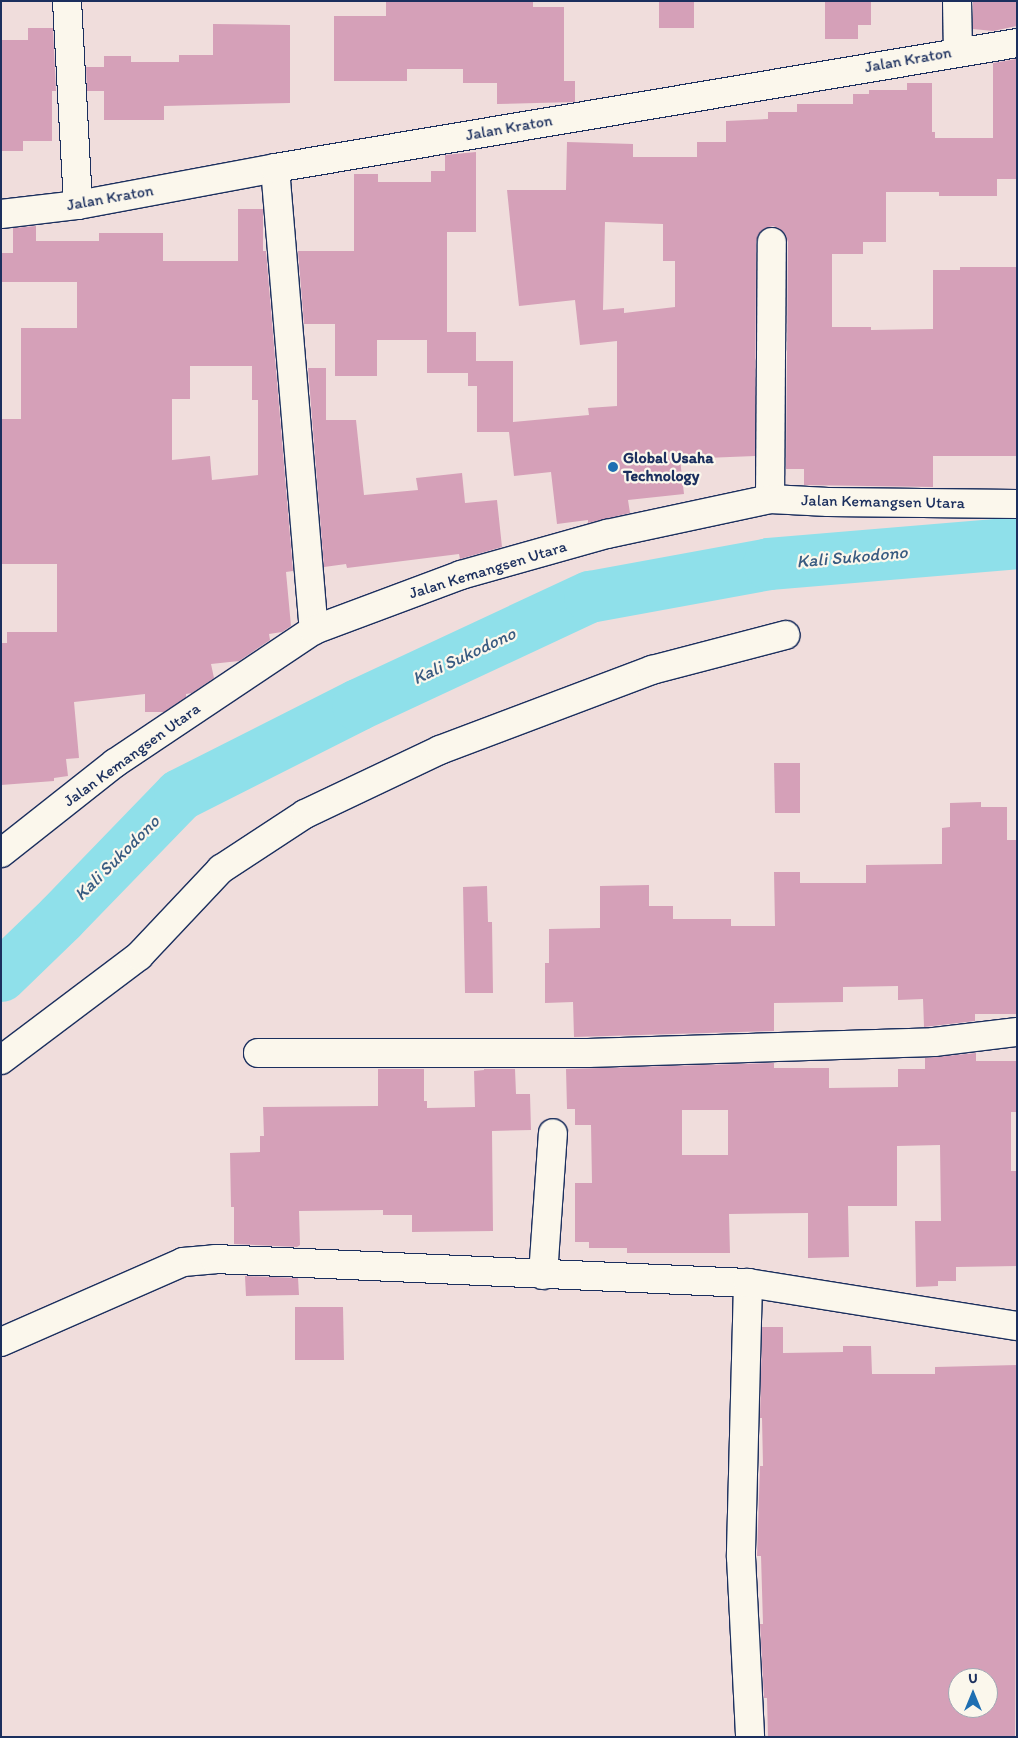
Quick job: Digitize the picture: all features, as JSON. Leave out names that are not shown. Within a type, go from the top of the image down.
[{"type":"street","points":[[67,1],[78,205]]},
{"type":"street","points":[[957,1],[958,52]]},
{"type":"street","name":"Jalan Kraton","points":[[1,214],[78,205],[275,168],[1017,43]]},
{"type":"street","points":[[275,168],[314,630]]},
{"type":"street","points":[[770,499],[772,242]]},
{"type":"street","name":"Jalan Kemangsen Utara","points":[[1,853],[115,763],[314,630],[461,575],[607,534],[770,499],[1017,504]]},
{"type":"street","points":[[1,1060],[139,956],[221,869],[305,814],[440,750],[642,674],[785,636]]},
{"type":"street","points":[[258,1053],[598,1053],[934,1042],[1017,1032]]},
{"type":"street","points":[[543,1275],[553,1133]]},
{"type":"street","points":[[1,1342],[182,1262],[215,1259],[748,1284],[1017,1326]]},
{"type":"street","points":[[748,1284],[741,1557],[750,1737]]},
{"type":"building","points":[[386,1],[533,1],[533,7],[564,7],[564,81],[575,81],[575,102],[497,104],[497,83],[463,83],[463,69],[407,69],[407,81],[334,81],[334,16],[386,16]]},
{"type":"building","points":[[659,1],[694,1],[694,28],[659,28]]},
{"type":"building","points":[[825,1],[871,1],[871,25],[858,25],[858,39],[825,39]]},
{"type":"building","points":[[973,1],[1017,1],[1017,26],[993,31],[973,29]]},
{"type":"building","points":[[213,24],[290,25],[290,103],[164,106],[164,120],[104,120],[104,91],[87,91],[86,67],[104,67],[104,56],[131,56],[131,62],[179,62],[179,55],[213,55]]},
{"type":"building","points":[[28,28],[53,28],[56,91],[52,91],[52,141],[23,141],[23,151],[1,151],[1,40],[28,40]]},
{"type":"building","points":[[1016,59],[1017,179],[997,179],[997,196],[939,196],[939,192],[886,192],[886,242],[863,242],[863,254],[832,254],[832,327],[871,327],[871,330],[933,329],[933,270],[960,270],[960,267],[1017,267],[1017,456],[933,456],[933,487],[804,485],[804,469],[786,469],[788,242],[785,234],[773,226],[764,229],[758,235],[756,242],[755,456],[680,459],[684,494],[628,500],[630,513],[588,523],[588,520],[557,524],[551,472],[514,476],[509,432],[477,432],[477,386],[468,386],[468,373],[427,373],[427,340],[377,340],[377,376],[335,376],[335,324],[304,324],[298,251],[354,251],[354,174],[378,174],[378,182],[431,182],[431,171],[445,171],[445,155],[476,152],[476,232],[447,232],[447,332],[476,332],[476,361],[513,361],[513,422],[589,415],[588,408],[617,406],[617,341],[580,345],[575,300],[519,306],[507,190],[566,190],[567,142],[633,144],[633,157],[697,157],[697,142],[726,142],[726,121],[768,119],[768,112],[797,112],[797,104],[853,104],[853,94],[869,94],[869,90],[907,90],[907,83],[932,83],[932,132],[935,132],[935,138],[993,138],[993,63]],"holes":[[[605,222],[663,224],[663,261],[675,261],[675,307],[624,313],[624,308],[603,310]]]},
{"type":"building","points":[[238,209],[263,209],[263,251],[266,251],[293,571],[286,572],[291,626],[282,632],[269,634],[270,640],[239,661],[211,664],[214,678],[192,693],[186,694],[186,697],[164,712],[145,712],[145,694],[74,702],[79,758],[66,759],[68,776],[54,778],[54,781],[1,785],[1,643],[7,643],[7,632],[57,632],[57,564],[1,564],[1,419],[21,419],[21,328],[77,328],[77,282],[1,282],[1,253],[13,253],[13,228],[36,226],[36,241],[99,241],[99,233],[163,233],[163,261],[238,261]],"holes":[[[190,366],[252,366],[252,400],[258,400],[258,475],[212,480],[210,456],[172,460],[172,399],[190,399]]]},
{"type":"building","points":[[308,368],[326,368],[326,420],[356,420],[364,495],[418,490],[416,478],[462,473],[465,503],[497,500],[502,547],[460,559],[459,554],[347,568],[346,564],[324,567]]},
{"type":"building","points":[[774,763],[800,763],[800,813],[775,813]]},
{"type":"building","points":[[981,802],[981,807],[1007,807],[1007,840],[1017,840],[1017,1014],[975,1014],[975,1021],[924,1027],[923,999],[898,1000],[898,986],[843,987],[843,1002],[774,1003],[774,1031],[574,1037],[573,1002],[545,1003],[545,963],[549,963],[549,929],[600,928],[600,886],[649,885],[649,906],[673,906],[673,919],[731,919],[731,926],[775,926],[774,872],[800,872],[800,883],[866,883],[866,865],[942,864],[942,828],[950,827],[950,803]]},
{"type":"building","points":[[487,886],[488,922],[492,922],[493,993],[465,993],[463,887]]},
{"type":"building","points":[[976,1053],[976,1061],[1017,1061],[1017,1112],[1011,1112],[1011,1171],[1017,1171],[1017,1266],[956,1267],[956,1281],[938,1281],[938,1286],[916,1287],[915,1221],[941,1221],[940,1145],[897,1146],[897,1206],[848,1206],[849,1257],[808,1258],[808,1213],[729,1214],[730,1253],[627,1253],[627,1248],[589,1248],[589,1242],[575,1242],[575,1183],[592,1183],[591,1125],[575,1125],[575,1109],[567,1109],[566,1069],[774,1063],[774,1068],[829,1068],[829,1088],[898,1087],[898,1069],[925,1069],[925,1058]],"holes":[[[682,1110],[728,1110],[728,1155],[682,1155]]]},
{"type":"building","points":[[378,1069],[424,1069],[424,1101],[427,1101],[427,1108],[475,1107],[474,1071],[484,1069],[515,1069],[516,1094],[530,1094],[531,1130],[492,1131],[493,1231],[412,1232],[412,1215],[383,1215],[383,1210],[299,1211],[300,1245],[297,1247],[234,1244],[234,1207],[231,1207],[230,1153],[260,1152],[260,1136],[264,1136],[263,1107],[378,1106]]},
{"type":"building","points":[[245,1276],[298,1278],[299,1295],[246,1296]]},
{"type":"building","points":[[295,1307],[343,1307],[344,1360],[295,1360]]},
{"type":"building","points":[[762,1327],[783,1327],[783,1353],[843,1352],[843,1346],[871,1346],[872,1374],[935,1374],[935,1367],[1017,1365],[1015,1737],[768,1737],[767,1698],[764,1698],[760,1624],[763,1624],[761,1556],[757,1556],[760,1466],[763,1466],[762,1418],[760,1418]]},
{"type":"waterway","name":"Kali Sukodono","points":[[1,976],[61,918],[180,795],[358,705],[590,597],[769,564],[1017,543]]},
{"type":"place","name":"Global Usaha Technology","points":[[613,467]]}]
